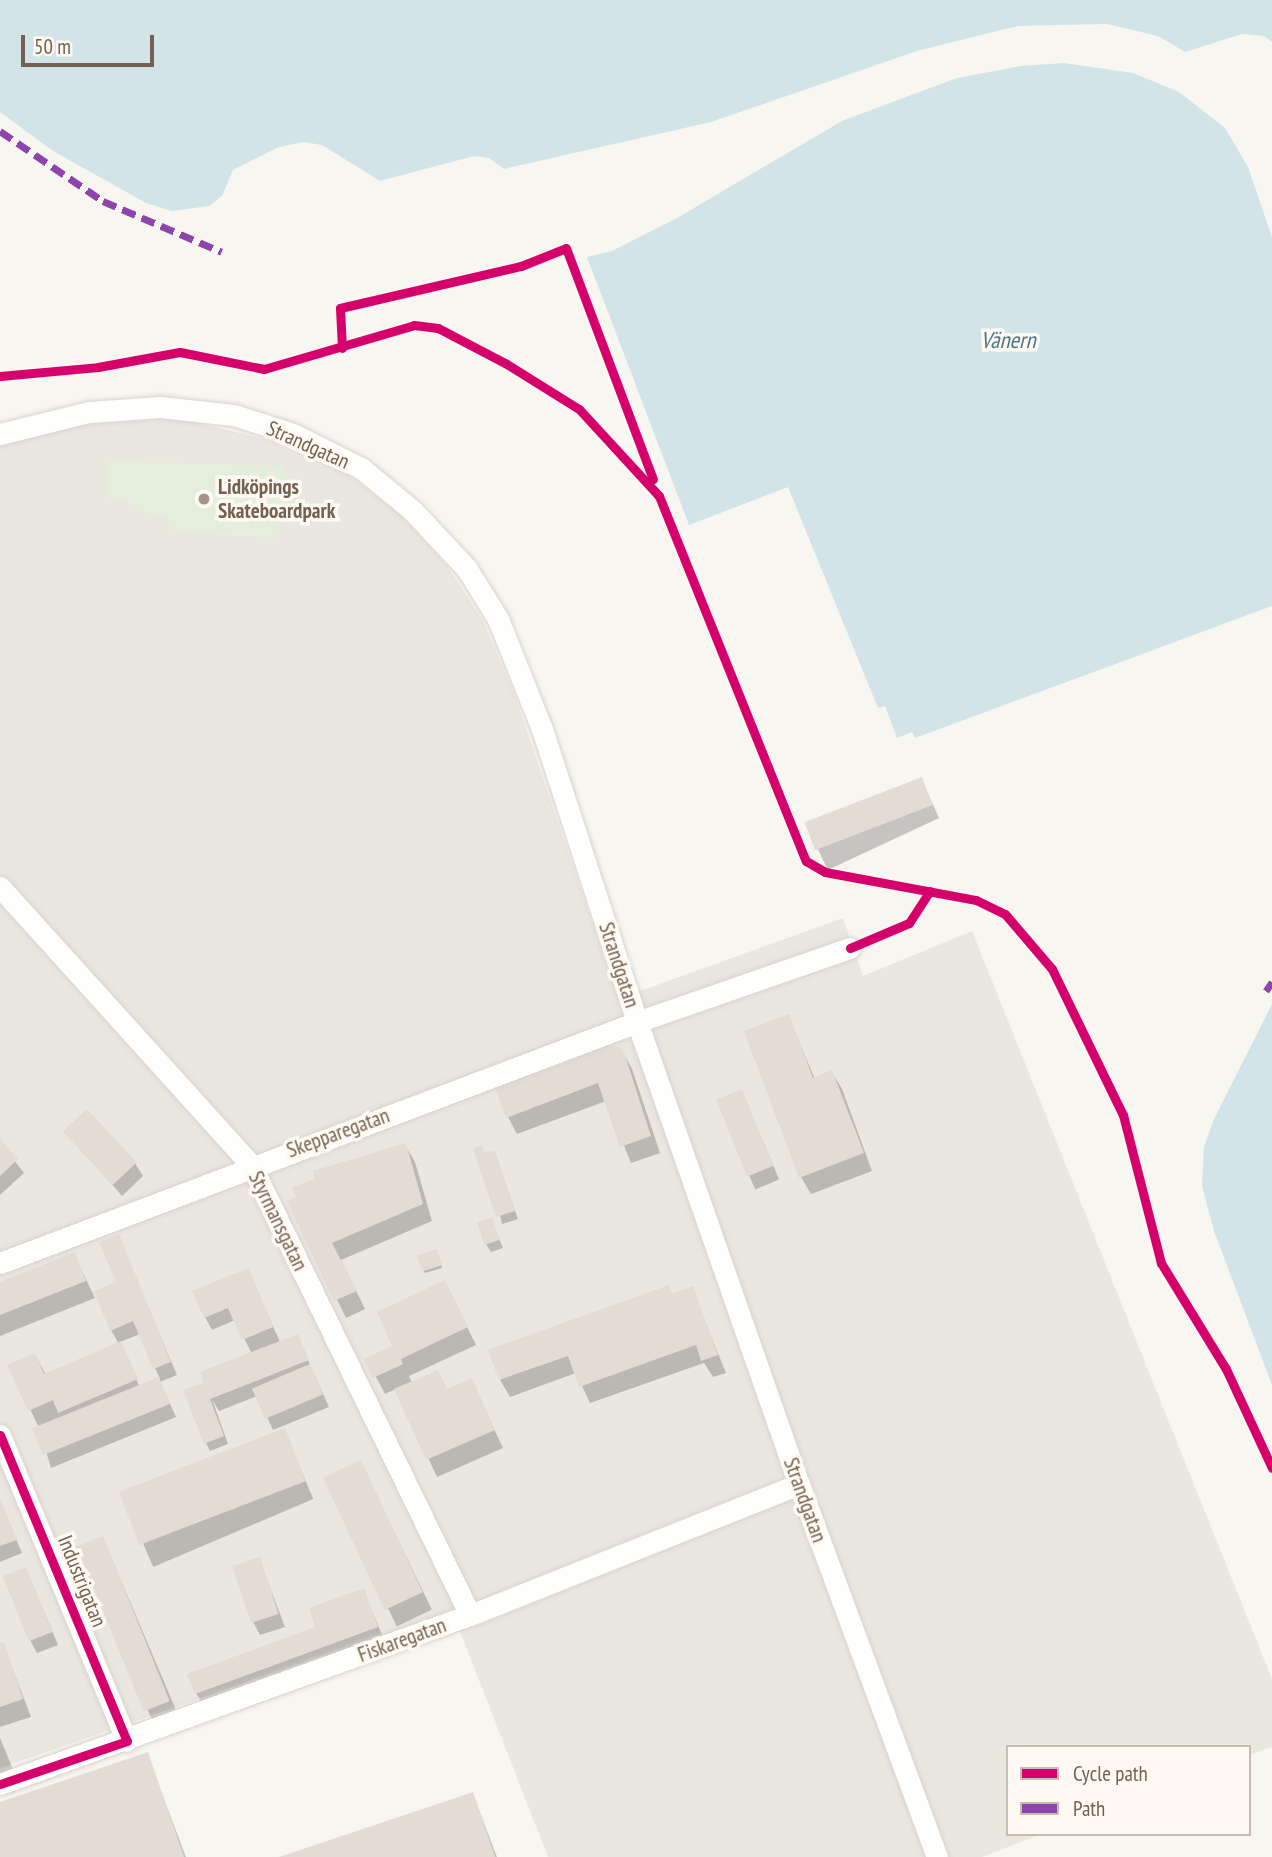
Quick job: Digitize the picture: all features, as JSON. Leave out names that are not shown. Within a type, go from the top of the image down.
[{"type":"street","name":"Strandgatan","points":[[0,434],[113,410],[160,407],[234,415],[293,434],[361,468],[413,511],[467,569],[498,619],[542,729],[637,1021],[799,1484],[937,1857]]},
{"type":"street","name":"Styrmansgatan","points":[[0,887],[251,1165],[470,1615]]},
{"type":"street","name":"Skepparegatan","points":[[0,1263],[251,1165],[637,1021],[850,948]]},
{"type":"street","name":"Industrigatan","points":[[0,1436],[127,1741]]},
{"type":"street","name":"Fiskaregatan","points":[[0,1784],[127,1741],[470,1615],[799,1484]]},
{"type":"shaded area","points":[[173,417],[293,446],[350,476],[401,515],[447,566],[483,621],[515,696],[618,999],[843,918],[863,976],[972,931],[1272,1679],[1272,1747],[1251,1754],[1251,1745],[1006,1745],[1006,1836],[1036,1836],[982,1857],[548,1857],[452,1611],[0,1768],[0,443],[61,427]]},
{"type":"green space","name":"Lidköpings Skateboardpark","points":[[106,461],[284,466],[287,489],[295,501],[276,538],[170,531],[168,514],[146,514],[125,501],[106,498]]},
{"type":"water","points":[[0,0],[1272,0],[1272,42],[1264,36],[1242,34],[1185,52],[1158,36],[1107,24],[1018,26],[917,51],[711,122],[504,169],[489,158],[474,156],[380,181],[322,145],[303,142],[279,147],[233,170],[222,196],[209,206],[172,211],[146,203],[53,151],[0,112]]},
{"type":"water","name":"Vänern","points":[[1064,63],[1133,73],[1179,92],[1225,128],[1248,167],[1272,237],[1272,606],[915,738],[912,732],[897,738],[885,706],[878,708],[788,487],[689,525],[587,257],[612,251],[677,218],[842,121],[957,78],[1021,66]]},
{"type":"water","points":[[1272,1004],[1272,1385],[1214,1231],[1202,1186],[1204,1147],[1214,1119]]},
{"type":"building","points":[[922,777],[933,805],[815,850],[804,822]]},
{"type":"building","points":[[789,1014],[813,1078],[832,1070],[864,1153],[799,1178],[744,1031]]},
{"type":"building","points":[[607,1043],[623,1049],[651,1136],[620,1147],[598,1083],[506,1118],[495,1087]]},
{"type":"building","points":[[742,1089],[773,1166],[747,1176],[716,1099]]},
{"type":"building","points":[[87,1109],[137,1162],[113,1185],[63,1132]]},
{"type":"building","points":[[0,1139],[18,1159],[0,1176]]},
{"type":"building","points":[[406,1143],[423,1204],[332,1243],[357,1291],[334,1301],[287,1201],[296,1197],[292,1187],[315,1179],[313,1171]]},
{"type":"building","points":[[482,1145],[485,1153],[495,1150],[515,1211],[496,1217],[473,1149]]},
{"type":"building","points":[[492,1217],[500,1240],[485,1245],[477,1222]]},
{"type":"building","points":[[119,1234],[171,1362],[153,1369],[133,1321],[110,1331],[94,1291],[116,1282],[99,1242]]},
{"type":"building","points":[[437,1249],[442,1265],[422,1271],[417,1255]]},
{"type":"building","points":[[75,1252],[86,1281],[0,1315],[0,1282]]},
{"type":"building","points":[[249,1268],[273,1327],[242,1340],[228,1308],[204,1318],[192,1291]]},
{"type":"building","points":[[445,1280],[468,1327],[401,1359],[403,1364],[373,1378],[364,1359],[392,1346],[377,1312]]},
{"type":"building","points":[[669,1285],[672,1294],[693,1286],[718,1355],[701,1361],[696,1345],[579,1387],[568,1356],[499,1380],[488,1350]]},
{"type":"building","points":[[298,1334],[309,1360],[210,1399],[224,1436],[204,1444],[183,1390],[204,1383],[200,1372]]},
{"type":"building","points":[[121,1341],[138,1379],[58,1413],[53,1400],[28,1411],[7,1365],[35,1353],[44,1374]]},
{"type":"building","points":[[310,1364],[323,1394],[265,1419],[252,1389]]},
{"type":"building","points":[[438,1370],[447,1389],[472,1378],[495,1430],[426,1460],[394,1389]]},
{"type":"building","points":[[159,1377],[170,1404],[43,1455],[32,1428]]},
{"type":"building","points":[[285,1428],[305,1481],[139,1545],[119,1492]]},
{"type":"building","points":[[361,1460],[423,1592],[385,1610],[323,1478]]},
{"type":"building","points":[[0,1498],[17,1540],[0,1546]]},
{"type":"building","points":[[103,1536],[170,1701],[144,1712],[77,1546]]},
{"type":"building","points":[[260,1557],[279,1614],[251,1623],[232,1566]]},
{"type":"building","points":[[26,1567],[52,1632],[29,1641],[3,1576]]},
{"type":"building","points":[[364,1588],[378,1627],[195,1694],[187,1674],[315,1627],[309,1608]]},
{"type":"building","points":[[4,1642],[23,1699],[0,1707],[0,1643]]},
{"type":"building","points":[[148,1752],[184,1857],[0,1857],[0,1802]]},
{"type":"building","points":[[473,1792],[495,1857],[279,1857]]},
{"type":"marked path","points":[[0,131],[103,201],[222,252]]},
{"type":"marked path","points":[[1266,991],[1272,982]]},
{"type":"cycle path","points":[[342,348],[340,308],[521,266],[566,248],[653,479]]},
{"type":"cycle path","points":[[0,376],[98,367],[180,352],[264,369],[414,325],[438,328],[505,363],[579,409],[659,496],[806,861],[825,872],[976,900],[1005,914],[1052,969],[1123,1115],[1161,1263],[1226,1369],[1272,1468]]},
{"type":"cycle path","points":[[850,948],[909,923],[930,891]]},
{"type":"cycle path","points":[[0,1435],[127,1741],[0,1784]]},
{"type":"place","name":"Lidköpings Skateboardpark","points":[[204,499]]}]
